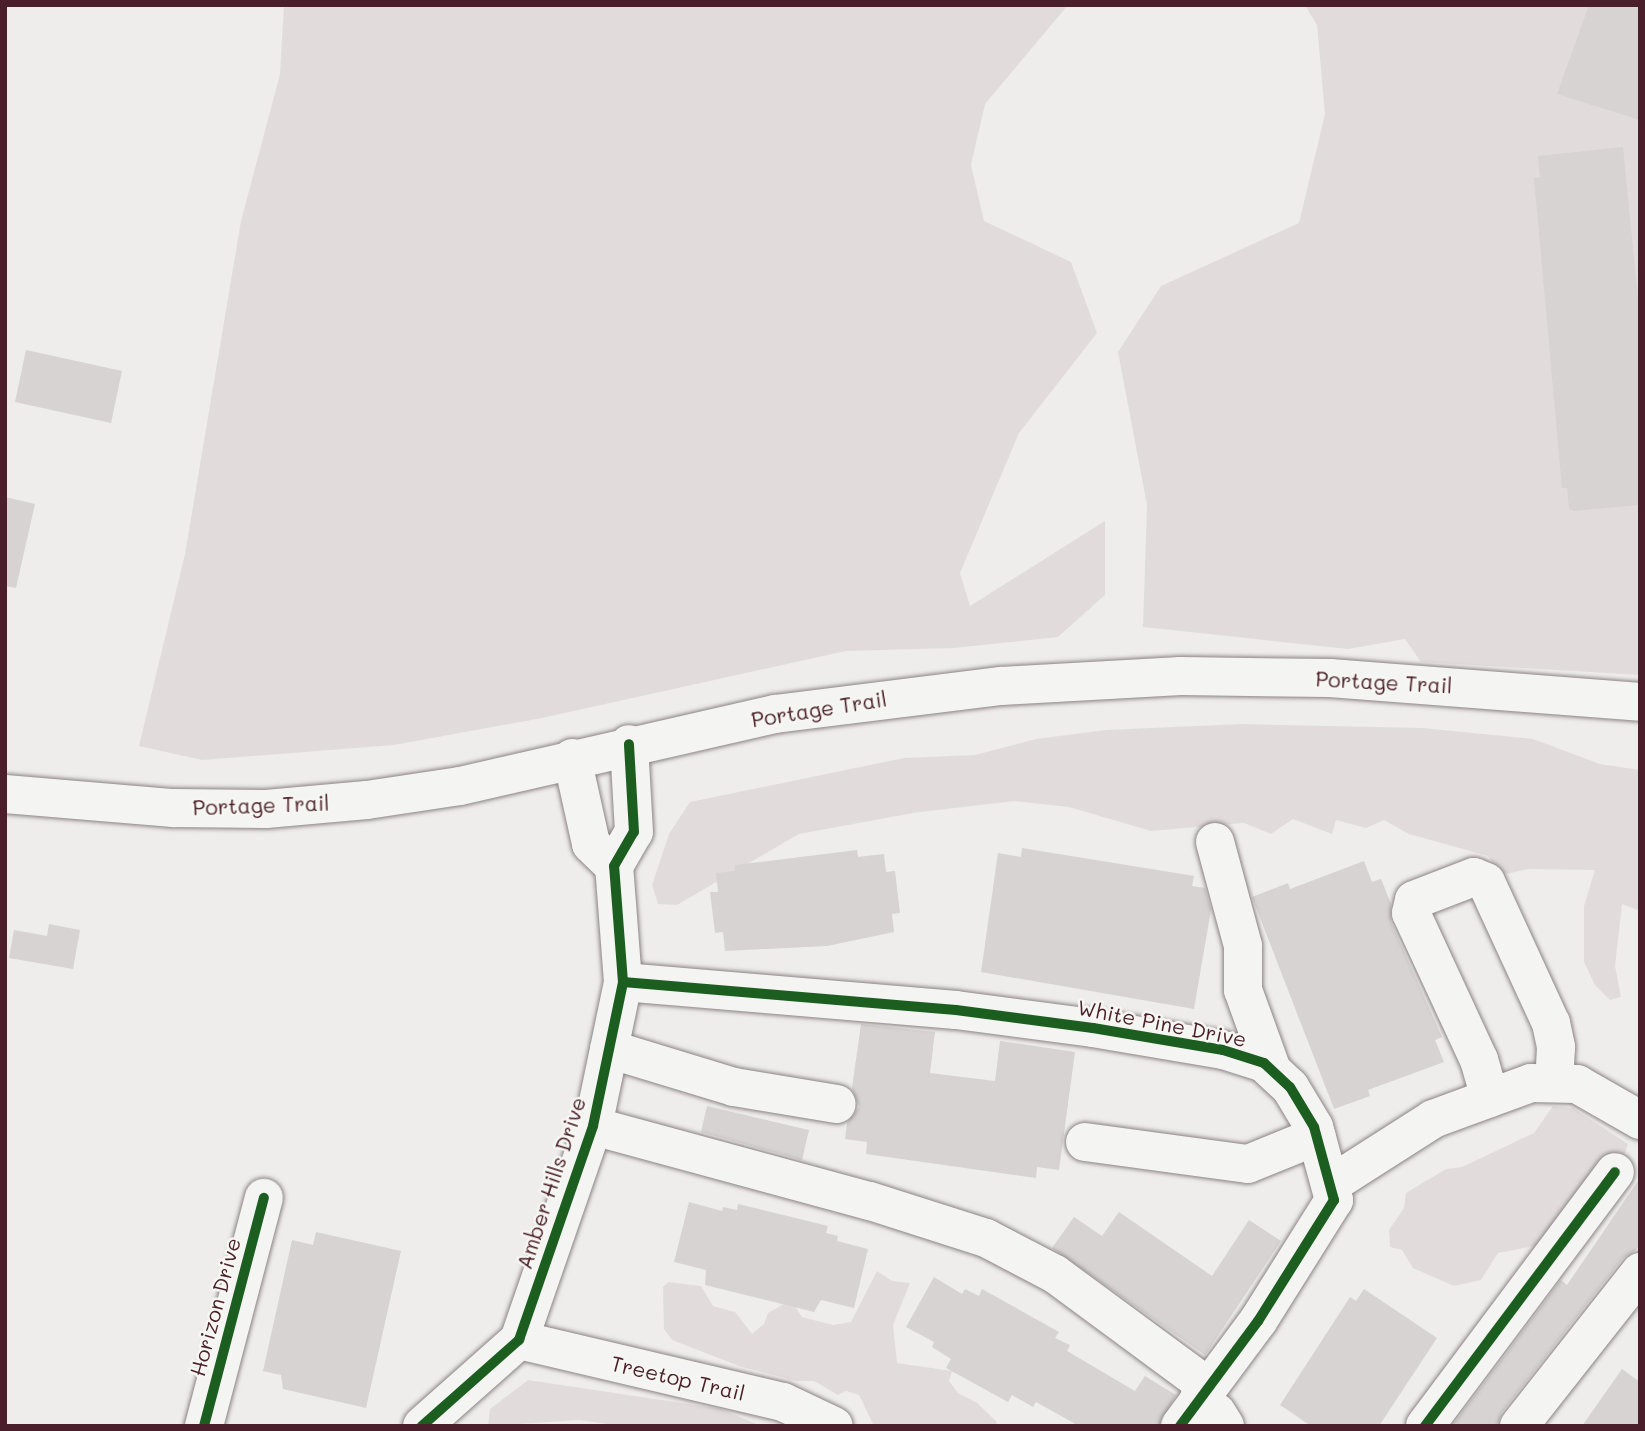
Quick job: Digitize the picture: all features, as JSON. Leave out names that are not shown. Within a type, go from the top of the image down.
[{"type":"street","name":"Portage Trail","points":[[5,794],[173,808],[266,809],[367,800],[460,786],[629,744],[775,714],[954,689],[1181,676],[1435,683],[1640,702]]},
{"type":"street","points":[[572,758],[591,844],[614,866],[634,832],[629,744]]},
{"type":"street","points":[[1215,842],[1243,946],[1243,990],[1272,1070]]},
{"type":"street","name":"Amber Hills Drive","points":[[422,1426],[519,1340],[593,1126],[623,982],[614,866]]},
{"type":"street","points":[[1490,1098],[1479,1060],[1411,914],[1414,900],[1475,877],[1486,882],[1551,1023],[1556,1047],[1554,1083]]},
{"type":"street","name":"White Pine Drive","points":[[623,982],[956,1010],[1093,1028],[1223,1050],[1264,1063],[1290,1087],[1317,1136],[1333,1183]]},
{"type":"street","points":[[609,1049],[734,1087],[837,1104]]},
{"type":"street","points":[[1195,1403],[1310,1244],[1334,1200],[1333,1183],[1433,1119],[1531,1083],[1554,1083],[1577,1084],[1640,1120]]},
{"type":"street","points":[[593,1126],[870,1201],[986,1238],[1055,1274],[1195,1403],[1225,1426]]},
{"type":"street","points":[[1085,1142],[1248,1164],[1317,1136]]},
{"type":"street","points":[[1424,1426],[1615,1172]]},
{"type":"street","name":"Horizon Drive","points":[[204,1426],[264,1198]]},
{"type":"street","points":[[1518,1426],[1640,1272]]},
{"type":"street","name":"Treetop Trail","points":[[519,1340],[783,1402],[834,1426]]},
{"type":"shaded area","points":[[284,5],[1068,5],[985,104],[971,165],[984,221],[1071,262],[1097,333],[1019,433],[960,573],[970,606],[1105,521],[1105,595],[1058,637],[954,648],[846,651],[542,718],[394,745],[202,760],[139,746],[185,554],[241,221],[280,74]]},
{"type":"shaded area","points":[[1305,5],[1640,5],[1640,675],[1421,662],[1405,639],[1348,649],[1143,627],[1147,505],[1118,352],[1161,286],[1299,223],[1325,114],[1317,25]]},
{"type":"shaded area","points":[[1241,724],[1422,728],[1533,739],[1600,764],[1640,770],[1640,911],[1622,904],[1615,966],[1621,997],[1610,1000],[1595,985],[1584,962],[1584,906],[1595,870],[1528,869],[1502,875],[1488,856],[1409,834],[1384,820],[1366,828],[1336,820],[1332,834],[1293,819],[1271,834],[1244,823],[1151,831],[1069,807],[1014,801],[913,813],[799,834],[677,905],[658,904],[652,885],[669,834],[690,802],[904,758],[975,755],[1036,739],[1106,730]]},
{"type":"shaded area","points":[[1553,1106],[1573,1108],[1628,1144],[1623,1159],[1540,1245],[1498,1253],[1481,1280],[1454,1286],[1413,1268],[1402,1250],[1390,1247],[1389,1230],[1404,1208],[1406,1193],[1446,1169],[1462,1167],[1534,1133]]},
{"type":"shaded area","points":[[877,1271],[892,1281],[910,1283],[893,1325],[897,1363],[952,1371],[949,1381],[958,1393],[977,1403],[997,1422],[995,1426],[874,1426],[859,1395],[846,1391],[838,1395],[814,1381],[796,1381],[739,1366],[672,1340],[664,1329],[663,1287],[668,1282],[701,1286],[713,1306],[735,1312],[752,1334],[764,1324],[768,1313],[791,1300],[802,1317],[833,1325],[851,1322]]},
{"type":"shaded area","points":[[528,1380],[721,1409],[761,1426],[623,1426],[579,1420],[488,1426],[490,1409]]},
{"type":"building","points":[[1589,5],[1640,5],[1640,120],[1557,94]]},
{"type":"building","points":[[1623,147],[1640,319],[1640,505],[1574,511],[1569,509],[1567,488],[1562,488],[1534,178],[1540,177],[1538,156]]},
{"type":"building","points":[[26,350],[122,371],[111,423],[15,402]]},
{"type":"building","points":[[5,497],[35,504],[16,588],[5,586]]},
{"type":"building","points":[[1022,848],[1194,876],[1192,886],[1205,888],[1211,910],[1194,1009],[981,972],[998,853],[1021,857]]},
{"type":"building","points":[[857,850],[858,857],[884,854],[886,872],[895,871],[900,913],[892,914],[894,932],[827,946],[725,951],[723,932],[715,933],[710,892],[718,892],[716,873],[735,871],[735,865]]},
{"type":"building","points":[[1364,861],[1372,882],[1381,879],[1391,904],[1391,922],[1442,1037],[1435,1040],[1444,1062],[1368,1090],[1370,1096],[1334,1109],[1252,897],[1288,883],[1290,889]]},
{"type":"building","points":[[49,924],[80,930],[73,969],[9,958],[14,930],[47,936]]},
{"type":"building","points":[[861,1024],[935,1032],[930,1073],[995,1081],[1000,1041],[1075,1052],[1059,1170],[1037,1167],[1036,1178],[866,1154],[867,1142],[845,1139],[847,1123],[859,1107],[852,1088]]},
{"type":"building","points":[[707,1106],[809,1130],[802,1160],[701,1132]]},
{"type":"building","points":[[1640,1178],[1640,1244],[1635,1251],[1623,1258],[1502,1412],[1497,1426],[1452,1426],[1561,1280],[1567,1285]]},
{"type":"building","points":[[689,1202],[722,1211],[723,1207],[737,1210],[738,1204],[828,1226],[826,1233],[838,1236],[837,1241],[868,1249],[854,1308],[821,1300],[814,1312],[705,1285],[706,1270],[674,1262]]},
{"type":"building","points":[[1119,1212],[1212,1276],[1249,1220],[1281,1241],[1205,1355],[1052,1248],[1074,1217],[1102,1236]]},
{"type":"building","points":[[316,1232],[401,1251],[366,1408],[283,1389],[281,1375],[263,1371],[292,1240],[313,1245]]},
{"type":"building","points":[[934,1277],[962,1294],[965,1289],[979,1296],[982,1289],[1059,1332],[1055,1338],[1070,1345],[1067,1351],[1135,1391],[1145,1376],[1176,1395],[1159,1426],[1079,1426],[1036,1402],[1033,1407],[1012,1395],[1008,1402],[946,1368],[951,1359],[932,1347],[934,1342],[906,1327]]},
{"type":"building","points":[[1364,1289],[1437,1338],[1379,1426],[1311,1426],[1280,1405],[1350,1297],[1356,1301]]},
{"type":"building","points":[[1622,1369],[1640,1382],[1640,1426],[1582,1426]]},
{"type":"cycle path","points":[[422,1426],[519,1340],[593,1126],[623,982],[614,866],[634,832],[629,744]]},
{"type":"cycle path","points":[[623,982],[956,1010],[1093,1028],[1223,1050],[1264,1063],[1290,1087],[1314,1127],[1334,1200],[1258,1321],[1180,1426]]},
{"type":"cycle path","points":[[1425,1426],[1615,1172]]},
{"type":"cycle path","points":[[204,1426],[264,1198]]}]
